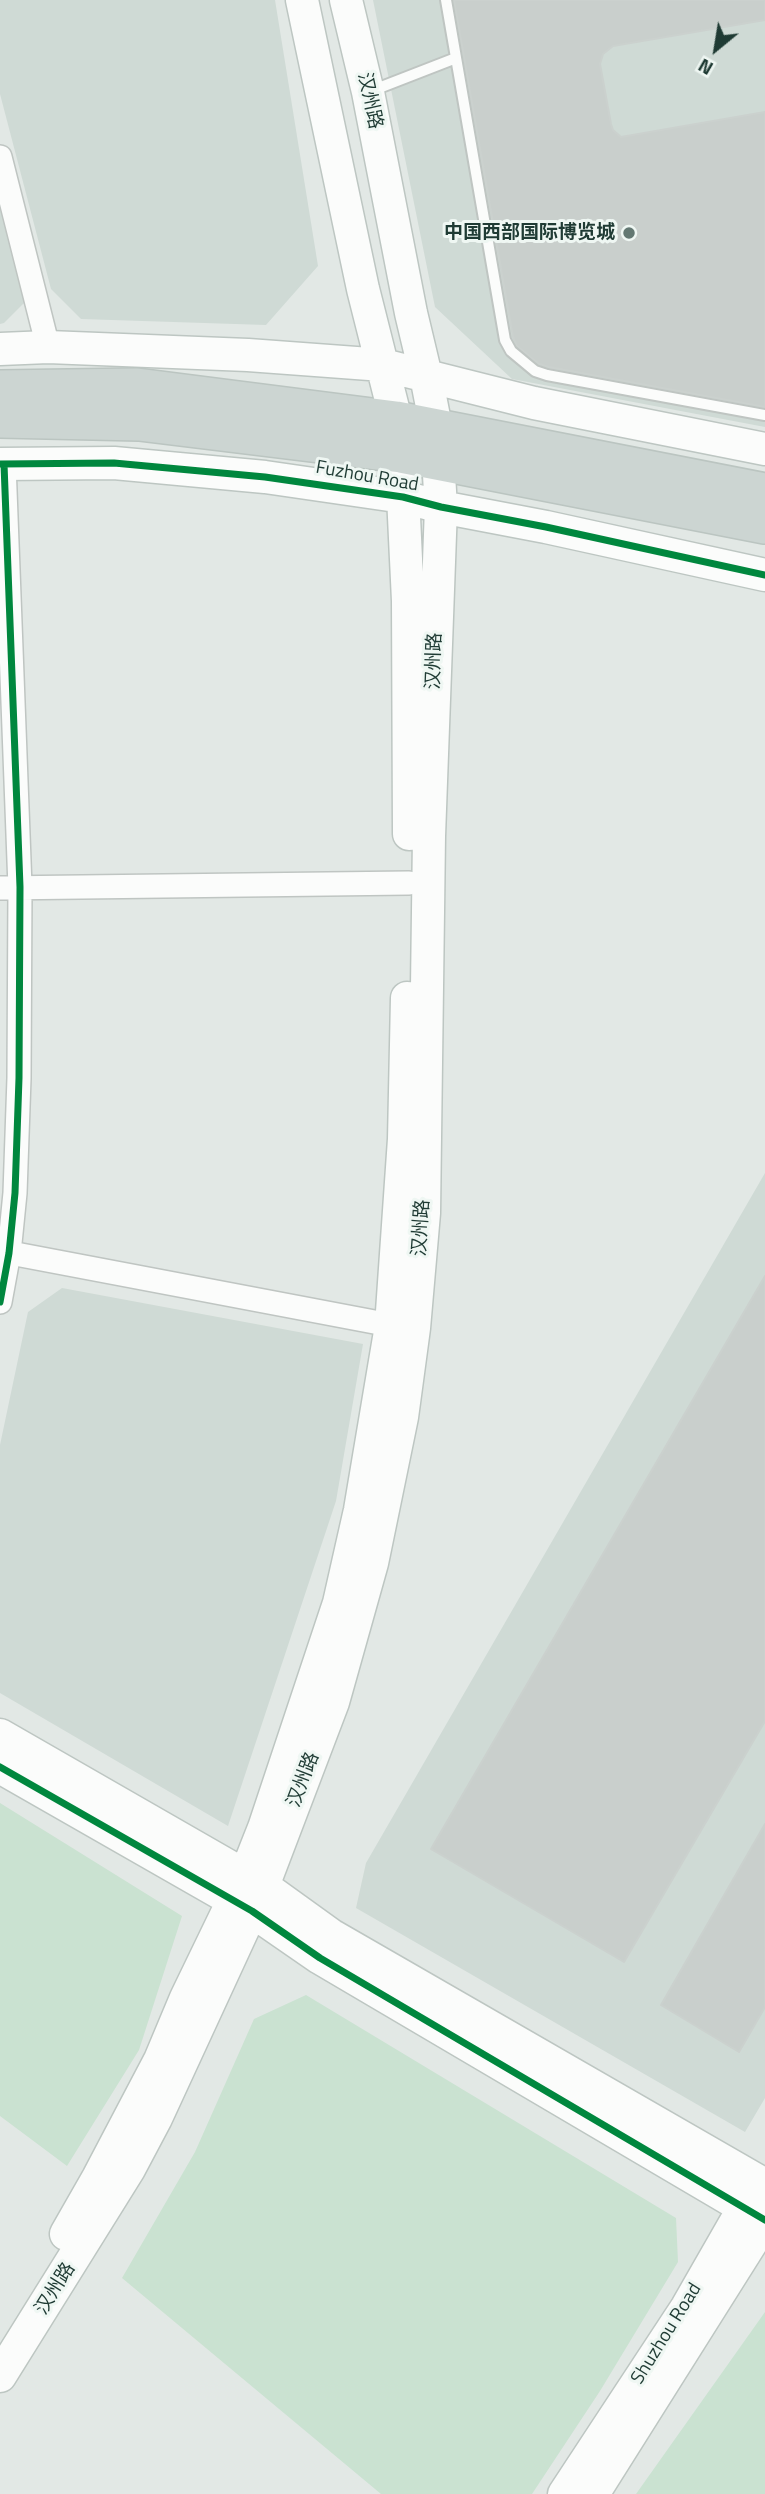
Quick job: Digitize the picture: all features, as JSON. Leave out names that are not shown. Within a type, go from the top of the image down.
[{"type":"main road","name":"汉州路","points":[[302,0],[363,289],[399,437],[408,601],[409,883],[403,1327]]},
{"type":"main road","name":"汉州路","points":[[0,2376],[130,2169],[156,2119],[248,1894],[264,1828],[339,1603],[403,1327],[425,1201],[429,836],[441,507],[437,444],[426,376],[368,92],[346,0]]},
{"type":"main road","points":[[0,348],[48,347],[248,355],[383,365],[534,403],[765,449]]},
{"type":"main road","name":"Fuzhou Road","points":[[0,389],[137,387],[437,444],[765,492]]},
{"type":"main road","name":"Fuzhou Road","points":[[0,419],[139,422],[399,437]]},
{"type":"main road","name":"Fuzhou Road","points":[[437,444],[765,525]]},
{"type":"main road","name":"Fuzhou Road","points":[[2,464],[114,463],[265,477],[403,497],[765,575]]},
{"type":"main road","points":[[0,1735],[248,1894]]},
{"type":"main road","points":[[0,1767],[331,1935],[760,2198]]},
{"type":"main road","name":"汉州路","points":[[0,2339],[56,2250],[135,2110],[248,1894]]},
{"type":"main road","name":"Shuzhou Road","points":[[564,2494],[760,2198]]},
{"type":"main road","name":"Shuzhou Road","points":[[593,2494],[760,2198]]},
{"type":"street","points":[[0,157],[48,347]]},
{"type":"street","points":[[0,1302],[4,1252],[15,1193],[19,1078],[10,888],[2,464]]},
{"type":"street","points":[[10,888],[409,883]]},
{"type":"street","points":[[4,1252],[403,1327]]},
{"type":"lane","points":[[446,0],[505,340],[511,351],[535,371],[547,375],[765,415]]},
{"type":"lane","points":[[368,92],[456,58]]},
{"type":"shaded area","points":[[0,0],[275,0],[318,266],[266,325],[81,319],[51,289],[0,94]]},
{"type":"shaded area","name":"中国西部国际博览城","points":[[373,0],[765,0],[765,427],[512,379],[435,307]]},
{"type":"shaded area","points":[[0,204],[27,300],[0,324]]},
{"type":"shaded area","points":[[765,1173],[765,2098],[745,2132],[356,1908],[366,1863]]},
{"type":"shaded area","points":[[62,1288],[363,1344],[336,1501],[228,1826],[0,1693],[0,1445],[28,1312]]},
{"type":"green space","points":[[0,1803],[182,1916],[139,2050],[67,2166],[0,2116]]},
{"type":"green space","points":[[306,1995],[676,2218],[678,2262],[600,2391],[532,2494],[381,2494],[122,2278],[195,2152],[254,2019]]},
{"type":"green space","points":[[765,2312],[765,2494],[636,2494]]},
{"type":"building","name":"中国西部国际博览城","points":[[454,0],[765,0],[765,20],[613,46],[603,54],[600,64],[611,124],[621,137],[765,112],[765,407],[549,367],[539,364],[517,346],[513,337]]},
{"type":"building","points":[[765,1276],[765,1721],[624,1962],[431,1849]]},
{"type":"building","points":[[765,1824],[765,2007],[739,2052],[661,2005]]},
{"type":"cycle path","points":[[0,464],[114,463],[265,477],[403,497],[765,575]]},
{"type":"cycle path","points":[[0,1302],[9,1253],[15,1193],[19,1078],[20,887],[4,464]]},
{"type":"cycle path","points":[[0,1767],[252,1911],[320,1958],[765,2220]]},
{"type":"place","name":"中国西部国际博览城","points":[[629,233]]}]
